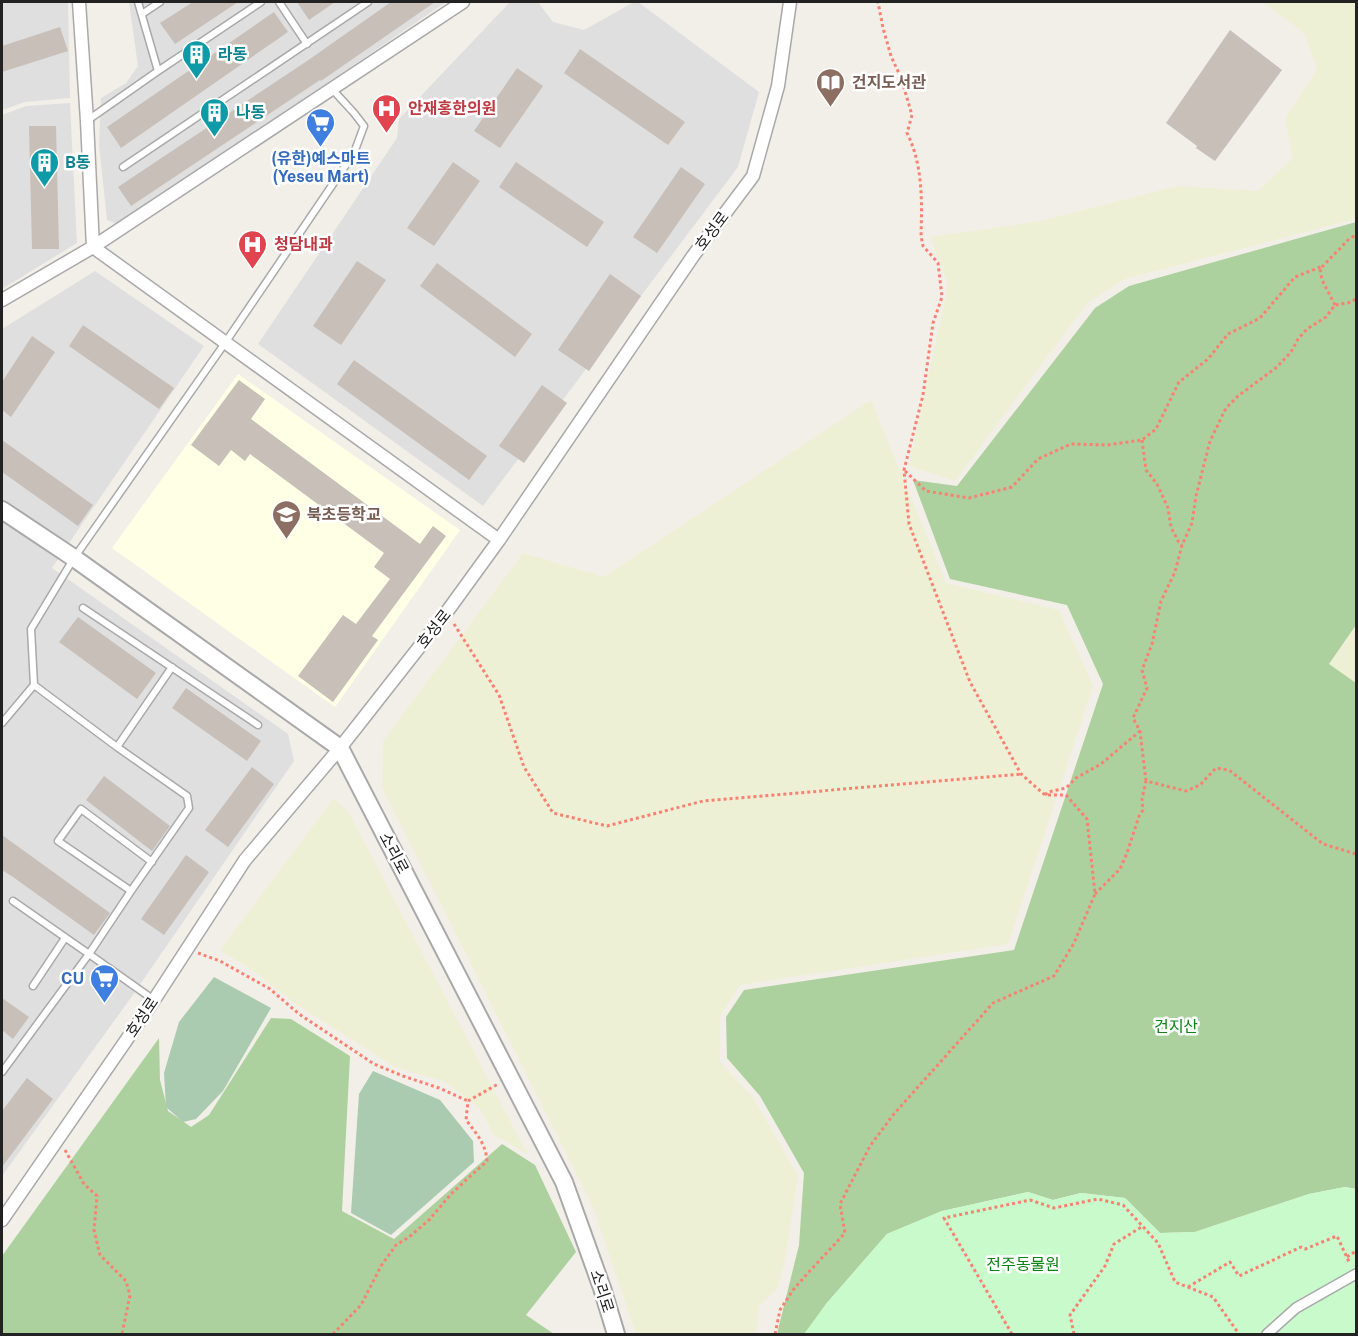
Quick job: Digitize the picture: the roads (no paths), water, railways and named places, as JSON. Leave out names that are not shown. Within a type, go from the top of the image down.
[{"type":"street","points":[[79,2],[93,247]]},
{"type":"street","points":[[2,300],[93,247],[463,2]]},
{"type":"street","name":"호성로","points":[[2,1220],[154,1000],[245,860],[340,748],[446,613],[499,540],[693,256],[753,176],[778,86],[790,2]]},
{"type":"street","points":[[93,247],[499,540]]},
{"type":"street","name":"소리로","points":[[2,510],[74,558],[340,748],[564,1182],[602,1288],[616,1335]]},
{"type":"street","points":[[1267,1335],[1296,1308],[1356,1274]]},
{"type":"lane","points":[[138,2],[158,71]]},
{"type":"lane","points":[[142,14],[160,2]]},
{"type":"lane","points":[[87,121],[261,2]]},
{"type":"lane","points":[[279,2],[307,44]]},
{"type":"lane","points":[[123,167],[368,2]]},
{"type":"lane","points":[[2,723],[34,685],[31,629],[74,558],[225,343],[354,153],[364,126],[332,89]]},
{"type":"lane","points":[[82,608],[258,725]]},
{"type":"lane","points":[[117,747],[172,668]]},
{"type":"lane","points":[[2,1072],[89,954],[189,808],[187,796],[34,685]]},
{"type":"lane","points":[[131,891],[58,841],[81,809],[152,862]]},
{"type":"lane","points":[[13,902],[154,1000]]},
{"type":"lane","points":[[33,986],[65,938]]},
{"type":"place","name":"라동","points":[[197,80]]},
{"type":"place","name":"건지도서관","points":[[831,108]]},
{"type":"place","name":"안재홍한의원","points":[[387,134]]},
{"type":"place","name":"나동","points":[[215,138]]},
{"type":"place","name":"(유한)예스마트 (Yeseu Mart)","points":[[321,148]]},
{"type":"place","name":"B동","points":[[44,188]]},
{"type":"place","name":"청담내과","points":[[253,270]]},
{"type":"place","name":"북초등학교","points":[[286,540]]},
{"type":"place","name":"CU","points":[[105,1004]]},
{"type":"park label","name":"건지산","points":[[1176,1026]]},
{"type":"park label","name":"전주동물원","points":[[1023,1264]]}]
